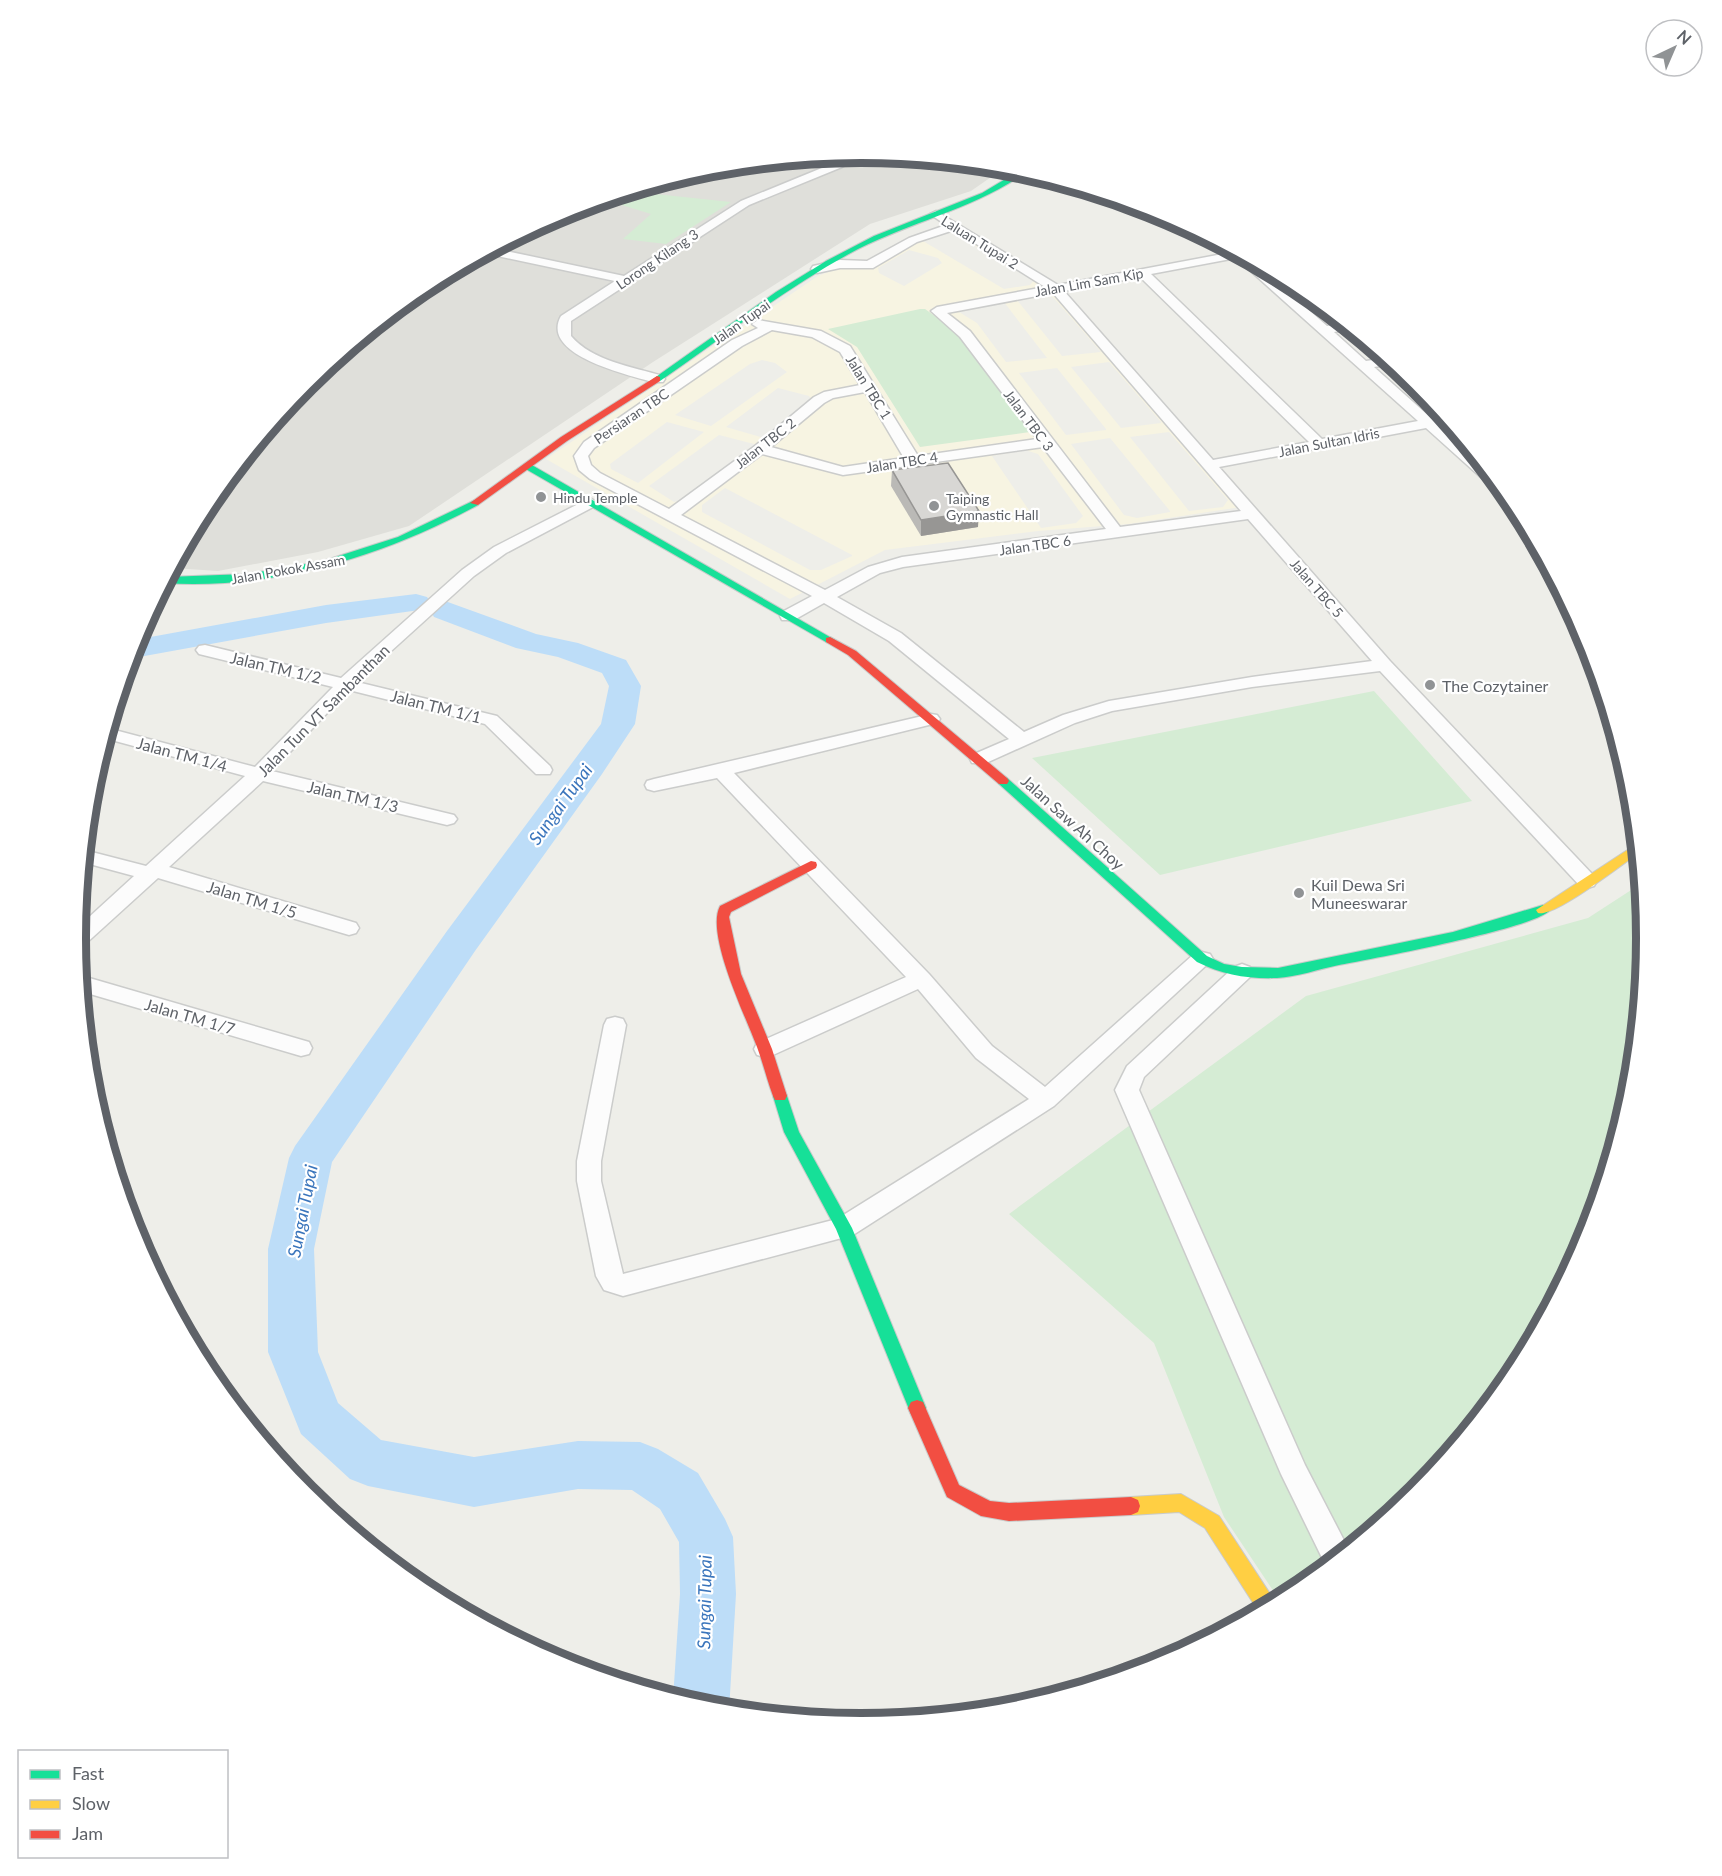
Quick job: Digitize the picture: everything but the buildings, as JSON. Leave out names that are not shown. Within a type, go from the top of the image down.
[{"type":"street","name":"Lorong Kilang 3","points":[[658,379],[588,354],[573,345],[565,337],[562,328],[565,319],[745,203],[841,163]]},
{"type":"street","name":"Jalan Tupai","points":[[472,505],[818,269],[890,231],[990,194],[1015,178]]},
{"type":"street","name":"Laluan Tupai 2","points":[[936,214],[1055,288]]},
{"type":"street","points":[[818,269],[840,264],[869,265],[913,240],[954,226]]},
{"type":"street","points":[[852,250],[853,258],[863,264]]},
{"type":"street","points":[[497,253],[627,280]]},
{"type":"street","name":"Jalan Lim Sam Kip","points":[[937,311],[1231,257]]},
{"type":"street","points":[[1142,272],[1319,444]]},
{"type":"street","points":[[1261,274],[1476,466]]},
{"type":"street","name":"Jalan TBC 5","points":[[1055,288],[1384,665],[1587,881]]},
{"type":"street","points":[[1281,291],[1287,290]]},
{"type":"street","points":[[763,306],[762,313],[765,319],[773,325]]},
{"type":"street","name":"Jalan TBC 3","points":[[937,311],[965,334],[1117,534]]},
{"type":"street","name":"Jalan TBC 1","points":[[734,327],[773,325],[816,334],[845,349],[913,460]]},
{"type":"street","name":"Persiaran TBC","points":[[773,325],[737,344],[589,445],[581,456],[584,467],[595,476],[895,637],[1020,738]]},
{"type":"street","points":[[1323,330],[1339,328]]},
{"type":"street","points":[[1363,365],[1380,362]]},
{"type":"street","name":"Jalan TBC 2","points":[[669,516],[760,449],[819,400],[829,395],[869,387]]},
{"type":"street","points":[[472,505],[511,462],[595,409],[638,393]]},
{"type":"street","name":"Jalan Sultan Idris","points":[[1209,465],[1439,422]]},
{"type":"street","name":"Jalan TBC 4","points":[[760,449],[843,471],[1045,441]]},
{"type":"street","name":"Jalan Saw Ah Choy","points":[[527,466],[852,653],[979,759],[1202,958],[1221,968],[1242,972],[1278,973],[1453,937],[1532,915],[1559,902],[1631,851]]},
{"type":"street","points":[[492,492],[518,489]]},
{"type":"street","points":[[545,491],[586,500]]},
{"type":"street","name":"Jalan Tun VT Sambanthan","points":[[86,932],[259,774],[346,683],[468,573],[500,550],[586,500]]},
{"type":"street","name":"Jalan Pokok Assam","points":[[173,580],[227,580],[322,565],[378,550],[472,505]]},
{"type":"street","name":"Jalan TBC 6","points":[[788,616],[874,570],[902,562],[1252,514]]},
{"type":"street","name":"Jalan TM 1/2","points":[[205,650],[346,683]]},
{"type":"street","points":[[979,759],[1020,738],[1109,706],[1252,682],[1384,665]]},
{"type":"street","name":"Jalan TM 1/1","points":[[346,683],[491,720],[543,770]]},
{"type":"street","points":[[654,785],[721,771],[931,719]]},
{"type":"street","name":"Jalan TM 1/4","points":[[113,735],[259,774]]},
{"type":"street","points":[[721,771],[921,979],[984,1052],[1046,1100]]},
{"type":"street","name":"Jalan TM 1/3","points":[[259,774],[447,819]]},
{"type":"street","name":"Jalan TM 1/5","points":[[90,858],[152,872],[349,927]]},
{"type":"street","points":[[811,865],[725,909],[722,917],[734,974],[765,1049],[792,1132],[844,1228],[934,1454],[953,1491],[988,1510],[1009,1512],[1181,1503],[1212,1522],[1263,1601]]},
{"type":"street","points":[[615,1025],[589,1161],[589,1181],[609,1276],[614,1282],[623,1285],[844,1228],[1046,1100],[1202,958]]},
{"type":"street","points":[[1242,972],[1135,1072],[1127,1090],[1295,1474],[1335,1552]]},
{"type":"street","points":[[765,1049],[921,979]]},
{"type":"street","name":"Jalan TM 1/7","points":[[87,985],[301,1048]]},
{"type":"shaded area","points":[[810,164],[912,164],[995,174],[971,191],[870,224],[653,362],[409,526],[318,552],[218,571],[179,568],[216,507],[278,427],[350,355],[389,323],[430,293],[473,266],[518,242],[612,204],[660,189],[710,177],[760,169]]},
{"type":"shaded area","points":[[951,228],[1049,289],[1241,507],[1129,524],[1038,531],[885,550],[790,599],[546,459],[818,276],[845,265],[870,268],[910,242]],"holes":[[[943,233],[953,233],[1034,280],[1030,285],[1004,289],[923,241]],[[909,250],[938,258],[942,263],[904,286],[879,273],[878,268]],[[1043,294],[1053,297],[1101,352],[1062,356],[1017,300]],[[1004,302],[1047,358],[1006,362],[977,323],[959,312]],[[762,360],[775,363],[787,372],[711,426],[675,415],[750,364]],[[1109,362],[1161,423],[1121,428],[1071,367]],[[1057,368],[1106,430],[1066,435],[1019,373]],[[778,388],[809,396],[812,400],[764,438],[726,427]],[[667,422],[704,432],[638,483],[611,469],[610,464]],[[1169,432],[1228,500],[1223,507],[1189,511],[1130,437]],[[719,435],[758,445],[689,498],[674,502],[649,486]],[[1110,438],[1170,511],[1137,518],[1124,515],[1071,444]],[[1025,450],[1038,454],[1083,516],[1076,523],[1041,528],[992,456]],[[725,488],[852,555],[821,570],[810,570],[702,512],[702,505]]]},
{"type":"green space","points":[[647,193],[731,202],[666,244],[623,239],[651,214],[615,203]]},
{"type":"green space","points":[[925,309],[960,334],[1030,432],[920,447],[857,347],[828,329]]},
{"type":"green space","points":[[1374,691],[1472,801],[1160,875],[1032,758]]},
{"type":"green space","points":[[1635,888],[1635,989],[1622,1089],[1595,1187],[1557,1281],[1506,1369],[1444,1449],[1372,1521],[1333,1553],[1275,1594],[1224,1517],[1154,1343],[1009,1214],[1306,996],[1588,918]]},
{"type":"waterway","name":"Sungai Tupai","points":[[142,648],[326,614],[416,603]]},
{"type":"waterway","name":"Sungai Tupai","points":[[445,610],[527,641],[567,650],[615,667],[625,686],[618,724],[590,766],[461,941],[311,1158],[291,1249],[293,1352],[319,1418],[368,1462],[474,1482],[578,1465],[640,1466],[679,1491],[706,1537],[708,1594],[703,1697]]},
{"type":"traffic: fast","points":[[657,379],[829,262],[898,228],[985,194],[1014,177]]},
{"type":"traffic: fast","points":[[527,466],[830,640]]},
{"type":"traffic: fast","points":[[173,580],[246,577],[325,564],[402,539],[475,503]]},
{"type":"traffic: fast","points":[[1003,781],[1202,959],[1221,968],[1242,972],[1278,973],[1453,937],[1543,910]]},
{"type":"traffic: fast","points":[[780,1096],[792,1132],[844,1228],[917,1408]]},
{"type":"traffic: slow","points":[[1543,910],[1559,902],[1631,852]]},
{"type":"traffic: slow","points":[[1131,1506],[1181,1503],[1212,1522],[1263,1601]]},
{"type":"traffic: jam","points":[[475,503],[564,439],[657,379]]},
{"type":"traffic: jam","points":[[830,640],[852,653],[1003,781]]},
{"type":"traffic: jam","points":[[780,1096],[765,1049],[734,974],[722,917],[725,909],[811,865]]},
{"type":"traffic: jam","points":[[917,1408],[953,1491],[988,1510],[1009,1512],[1131,1506]]},
{"type":"place","name":"Hindu Temple","points":[[541,497]]},
{"type":"place","name":"Taiping Gymnastic Hall","points":[[934,506]]},
{"type":"place","name":"The Cozytainer","points":[[1430,685]]},
{"type":"place","name":"Kuil Dewa Sri Muneeswarar","points":[[1299,893]]}]
